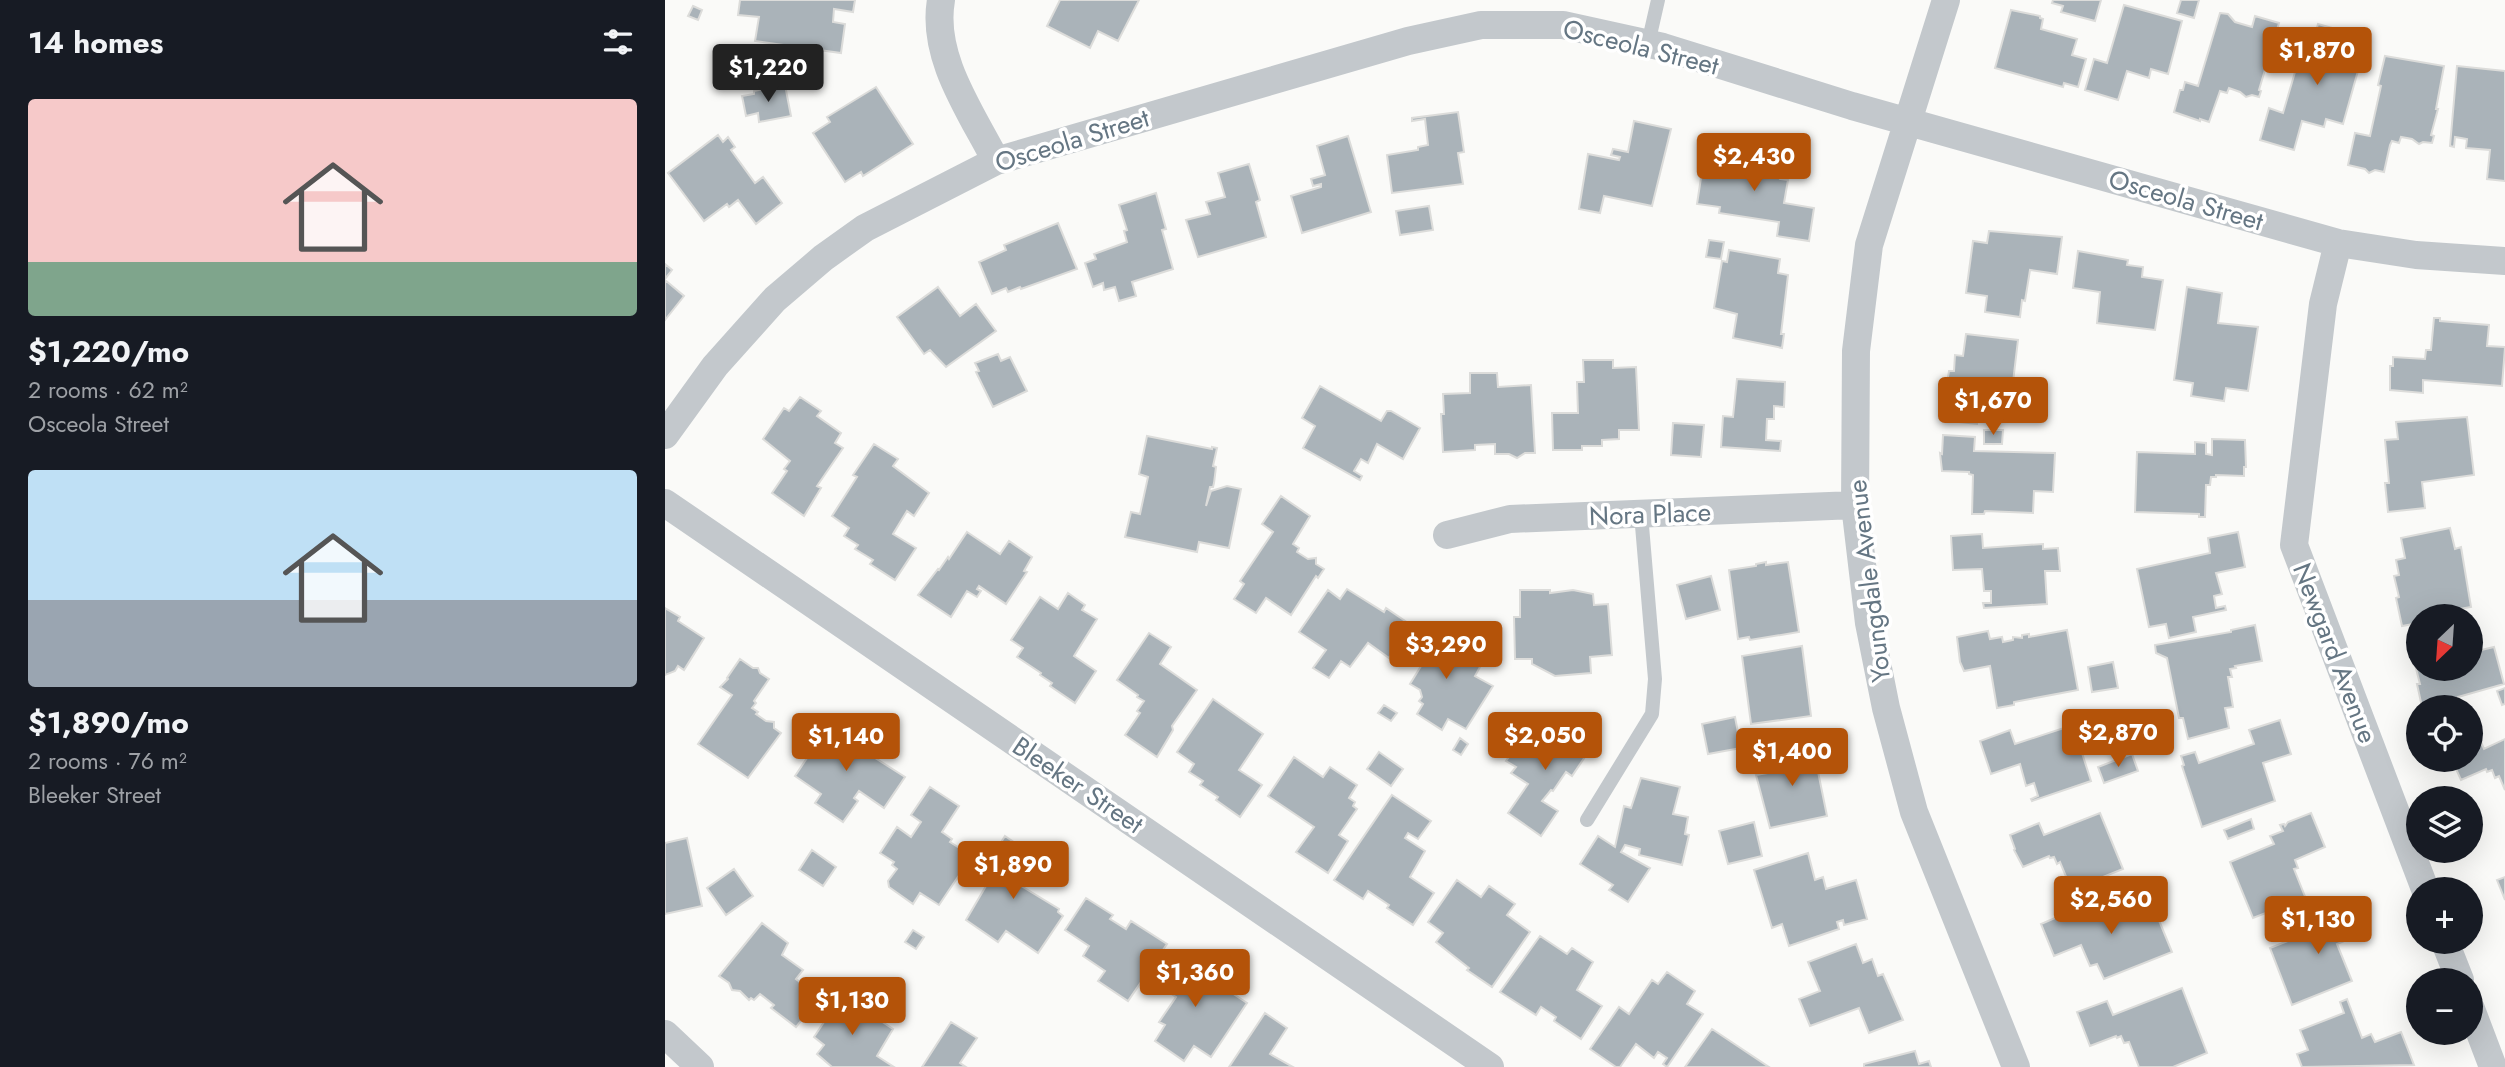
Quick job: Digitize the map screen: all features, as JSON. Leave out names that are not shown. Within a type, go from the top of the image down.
[{"type":"street","points":[[941,0],[939,14],[946,62],[996,161]]},
{"type":"street","name":"Youngdale Avenue","points":[[1946,0],[1868,245],[1856,351],[1855,505],[1869,623],[1886,708],[1914,812],[2016,1067]]},
{"type":"street","name":"Osceola Street","points":[[665,435],[732,346],[775,299],[823,258],[865,228],[996,161],[1408,41],[1482,25],[1563,25],[1649,44],[1909,122],[2338,243],[2416,255],[2505,261]]},
{"type":"street","name":"Newgard Avenue","points":[[2338,243],[2323,304],[2294,545],[2420,877]]},
{"type":"street","name":"Bleeker Street","points":[[665,503],[1490,1067]]},
{"type":"street","name":"Nora Place","points":[[1447,535],[1510,519],[1855,505]]},
{"type":"street","points":[[665,1034],[700,1067]]},
{"type":"street","points":[[2483,1041],[2493,1067]]},
{"type":"lane","points":[[1649,44],[1658,0]]},
{"type":"lane","points":[[1587,820],[1652,714],[1655,678],[1641,514]]},
{"type":"building","points":[[740,0],[855,0],[853,12],[834,9],[833,22],[845,24],[841,53],[755,41],[759,17],[738,15]]},
{"type":"building","points":[[1060,0],[1139,0],[1118,41],[1098,31],[1090,48],[1047,26]]},
{"type":"building","points":[[2053,0],[2101,0],[2095,21],[2061,12],[2063,6],[2052,3]]},
{"type":"building","points":[[2181,0],[2199,0],[2194,18],[2177,13]]},
{"type":"building","points":[[2124,5],[2182,21],[2168,74],[2151,69],[2149,78],[2127,71],[2118,100],[2085,90],[2094,59],[2107,63]]},
{"type":"building","points":[[693,6],[702,10],[698,20],[688,16]]},
{"type":"building","points":[[2011,10],[2040,16],[2043,19],[2041,29],[2077,39],[2072,55],[2086,59],[2078,87],[2064,83],[2063,87],[1995,68]]},
{"type":"building","points":[[2220,13],[2228,14],[2235,22],[2252,27],[2255,16],[2279,23],[2259,97],[2246,97],[2229,88],[2227,93],[2220,91],[2209,122],[2200,121],[2174,112],[2185,82],[2198,86]]},
{"type":"building","points":[[2318,24],[2339,30],[2335,43],[2338,44],[2340,39],[2347,41],[2348,36],[2359,40],[2358,44],[2365,46],[2343,124],[2326,119],[2324,127],[2302,121],[2294,150],[2260,140],[2269,108],[2283,113],[2300,55],[2303,56],[2309,36],[2314,38]]},
{"type":"building","points":[[2385,56],[2444,66],[2431,135],[2434,136],[2432,143],[2419,144],[2412,139],[2401,137],[2399,143],[2392,141],[2384,172],[2375,170],[2369,173],[2365,169],[2348,165],[2355,133],[2370,136]]},
{"type":"building","points":[[2457,66],[2505,71],[2505,181],[2487,179],[2490,150],[2466,148],[2467,139],[2455,137],[2454,147],[2450,146]]},
{"type":"building","points":[[785,85],[791,116],[759,122],[758,113],[746,116],[742,96]]},
{"type":"building","points":[[876,87],[913,144],[863,176],[861,172],[845,182],[813,133],[830,122],[827,117]]},
{"type":"building","points":[[1458,112],[1464,152],[1458,153],[1463,184],[1392,193],[1387,155],[1418,150],[1418,147],[1428,145],[1425,119],[1412,121],[1412,118]]},
{"type":"building","points":[[1634,121],[1671,129],[1652,206],[1604,196],[1600,213],[1579,209],[1588,154],[1619,160],[1620,157],[1611,155],[1613,149],[1628,152]]},
{"type":"building","points":[[718,135],[723,142],[728,137],[735,147],[731,150],[755,183],[763,177],[782,203],[756,224],[738,200],[729,207],[727,204],[704,221],[668,173]]},
{"type":"building","points":[[1348,136],[1371,212],[1302,233],[1291,196],[1321,187],[1321,184],[1313,186],[1311,179],[1325,175],[1317,146]]},
{"type":"building","points":[[1728,153],[1791,163],[1790,167],[1782,166],[1780,179],[1788,180],[1784,203],[1814,208],[1809,241],[1777,236],[1779,222],[1719,213],[1720,207],[1697,204],[1704,158],[1727,162]]},
{"type":"building","points":[[1249,164],[1260,200],[1256,202],[1266,237],[1198,257],[1186,220],[1210,214],[1206,202],[1225,197],[1218,173]]},
{"type":"building","points":[[1156,193],[1166,229],[1162,230],[1173,269],[1132,282],[1136,296],[1119,301],[1115,287],[1104,290],[1103,283],[1093,287],[1085,263],[1096,259],[1094,254],[1127,242],[1124,231],[1127,230],[1119,205]]},
{"type":"building","points":[[1429,206],[1433,230],[1400,235],[1396,211]]},
{"type":"building","points":[[1058,223],[1077,269],[1021,289],[1020,287],[1008,292],[1006,288],[992,294],[979,262],[1006,250],[1004,245]]},
{"type":"building","points":[[1989,231],[2062,237],[2057,274],[2030,270],[2020,317],[1985,312],[1987,296],[1966,293],[1973,241],[1987,243]]},
{"type":"building","points":[[1709,240],[1724,242],[1721,259],[1706,257]]},
{"type":"building","points":[[1729,250],[1780,259],[1778,273],[1788,275],[1781,334],[1784,334],[1782,348],[1733,338],[1737,314],[1714,308],[1722,261],[1727,262]]},
{"type":"building","points":[[2078,251],[2128,260],[2127,265],[2143,267],[2142,277],[2163,280],[2155,330],[2097,323],[2100,292],[2073,288]]},
{"type":"building","points":[[665,264],[672,270],[665,279]]},
{"type":"building","points":[[665,280],[684,296],[665,320]]},
{"type":"building","points":[[938,287],[960,316],[976,304],[996,331],[946,367],[930,350],[924,354],[897,317]]},
{"type":"building","points":[[2187,287],[2222,293],[2218,323],[2258,327],[2248,391],[2226,388],[2224,401],[2191,396],[2193,383],[2174,380]]},
{"type":"building","points":[[2434,318],[2440,318],[2440,321],[2489,325],[2487,346],[2505,347],[2502,386],[2423,380],[2423,393],[2390,390],[2390,366],[2393,366],[2393,357],[2425,359],[2426,350],[2431,350]]},
{"type":"building","points":[[1966,334],[2018,340],[2011,399],[1980,396],[1977,424],[1941,420],[1949,371],[1954,371],[1955,355],[1963,356]]},
{"type":"building","points":[[998,354],[1001,361],[1010,357],[1027,391],[993,407],[976,372],[979,371],[975,363]]},
{"type":"building","points":[[1583,360],[1613,360],[1613,368],[1636,367],[1639,430],[1619,430],[1619,439],[1602,440],[1602,446],[1582,446],[1582,450],[1553,450],[1552,413],[1578,413],[1577,382],[1584,382]]},
{"type":"building","points":[[1470,373],[1497,373],[1498,387],[1531,385],[1535,453],[1525,453],[1517,458],[1509,454],[1495,454],[1495,444],[1475,445],[1475,450],[1443,452],[1443,394],[1470,393]]},
{"type":"building","points":[[1737,379],[1785,382],[1784,407],[1774,406],[1774,419],[1767,419],[1766,440],[1781,441],[1780,451],[1721,447],[1723,416],[1733,417]]},
{"type":"building","points":[[1320,386],[1381,421],[1387,411],[1391,411],[1420,428],[1403,459],[1377,444],[1368,463],[1361,459],[1354,471],[1362,476],[1360,480],[1303,448],[1315,426],[1302,418]]},
{"type":"building","points":[[800,397],[821,411],[817,416],[841,433],[835,443],[843,448],[817,486],[821,488],[804,516],[772,493],[787,471],[784,469],[790,461],[763,439],[784,408],[789,411]]},
{"type":"building","points":[[2467,417],[2474,475],[2422,482],[2425,508],[2388,512],[2385,483],[2389,483],[2385,440],[2398,439],[2396,422]]},
{"type":"building","points":[[1673,423],[1704,425],[1701,457],[1671,455]]},
{"type":"building","points":[[1984,430],[2003,430],[2002,444],[1984,444]]},
{"type":"building","points":[[1943,435],[1975,437],[1974,451],[2055,453],[2053,492],[2034,491],[2033,513],[1985,511],[1984,514],[1972,514],[1973,475],[1969,472],[1942,471],[1940,453],[1942,454]]},
{"type":"building","points":[[1147,436],[1217,448],[1213,466],[1216,467],[1214,483],[1213,487],[1210,487],[1206,506],[1211,491],[1227,486],[1241,489],[1229,548],[1199,542],[1197,552],[1125,537],[1131,512],[1140,514],[1148,477],[1139,474]]},
{"type":"building","points":[[2212,439],[2245,440],[2246,467],[2244,476],[2211,477],[2210,485],[2206,485],[2205,517],[2199,517],[2199,514],[2135,512],[2137,452],[2195,454],[2195,442],[2206,443],[2206,454],[2212,455]]},
{"type":"building","points":[[874,444],[898,459],[893,466],[929,493],[914,516],[907,511],[893,534],[916,548],[895,580],[870,564],[873,560],[855,549],[858,545],[844,536],[849,528],[832,516],[857,477],[853,475]]},
{"type":"building","points":[[1281,496],[1310,516],[1293,544],[1299,548],[1297,552],[1308,559],[1316,558],[1316,564],[1324,569],[1318,578],[1316,576],[1291,615],[1266,598],[1256,613],[1234,599],[1244,584],[1240,581],[1273,532],[1262,524]]},
{"type":"building","points":[[2450,528],[2455,549],[2461,547],[2470,604],[2406,604],[2406,625],[2402,626],[2394,576],[2399,575],[2396,560],[2405,558],[2401,538]]},
{"type":"building","points":[[967,532],[1000,554],[1009,541],[1032,557],[1024,571],[1027,572],[1006,604],[979,586],[977,589],[981,591],[977,597],[967,591],[951,617],[918,595],[948,557],[949,559]]},
{"type":"building","points":[[2238,532],[2245,567],[2216,573],[2222,594],[2214,596],[2216,608],[2225,606],[2226,610],[2193,617],[2196,632],[2169,638],[2166,624],[2149,627],[2137,569],[2210,553],[2208,538]]},
{"type":"building","points":[[1982,534],[1983,548],[2043,544],[2043,549],[2058,548],[2060,571],[2045,571],[2047,604],[1984,608],[1983,603],[1991,603],[1991,591],[1984,591],[1982,569],[1953,570],[1951,536]]},
{"type":"building","points":[[1766,562],[1766,565],[1788,562],[1799,632],[1750,640],[1749,637],[1738,639],[1729,570]]},
{"type":"building","points":[[1711,576],[1720,610],[1686,619],[1677,585]]},
{"type":"building","points":[[1347,589],[1384,612],[1386,608],[1411,625],[1389,658],[1368,643],[1350,667],[1341,661],[1329,678],[1313,668],[1326,650],[1299,632],[1328,590],[1340,599]]},
{"type":"building","points":[[1520,590],[1550,590],[1550,593],[1573,590],[1593,594],[1594,605],[1608,604],[1612,655],[1590,657],[1591,673],[1555,676],[1532,664],[1532,659],[1515,659],[1514,617],[1520,617]]},
{"type":"building","points":[[1068,593],[1085,605],[1082,610],[1097,619],[1074,656],[1096,671],[1075,703],[1050,686],[1052,683],[1040,675],[1041,673],[1017,657],[1023,648],[1011,640],[1040,597],[1058,609]]},
{"type":"building","points":[[665,608],[680,617],[678,621],[704,638],[684,670],[678,666],[675,671],[665,675]]},
{"type":"building","points":[[2255,625],[2262,661],[2230,669],[2232,677],[2228,677],[2233,707],[2225,708],[2229,728],[2188,739],[2183,718],[2179,718],[2167,658],[2156,653],[2155,645],[2231,632]]},
{"type":"building","points":[[1427,626],[1452,641],[1450,644],[1468,655],[1466,659],[1480,667],[1475,676],[1493,686],[1466,729],[1448,719],[1442,730],[1417,714],[1423,704],[1419,701],[1422,697],[1420,690],[1410,684],[1421,666],[1407,658]]},
{"type":"building","points":[[2067,630],[2078,690],[2014,702],[2014,705],[1997,708],[1990,666],[1964,671],[1960,662],[1957,637],[1988,631],[1990,639],[2002,637],[2003,642],[2013,640],[2013,637],[2022,638],[2022,635],[2029,634],[2029,637]]},
{"type":"building","points":[[1149,633],[1171,647],[1160,664],[1197,690],[1172,726],[1173,730],[1157,757],[1125,735],[1140,713],[1137,711],[1144,701],[1117,680]]},
{"type":"building","points":[[1802,646],[1811,716],[1751,724],[1742,656]]},
{"type":"building","points":[[2494,647],[2504,684],[2465,695],[2419,695],[2417,684],[2420,684],[2419,681],[2483,681],[2483,650]]},
{"type":"building","points":[[740,659],[753,668],[758,668],[760,673],[769,679],[752,708],[766,721],[774,722],[774,728],[781,733],[748,778],[698,744],[732,695],[720,687]]},
{"type":"building","points":[[2113,662],[2118,688],[2092,692],[2088,667]]},
{"type":"building","points":[[2505,688],[2505,704],[2502,705],[2497,691]]},
{"type":"building","points":[[1213,699],[1263,734],[1239,770],[1262,785],[1240,817],[1200,785],[1203,781],[1189,772],[1194,764],[1177,752]]},
{"type":"building","points":[[1384,705],[1397,713],[1391,721],[1378,713]]},
{"type":"building","points":[[1549,717],[1593,745],[1572,776],[1566,772],[1542,801],[1558,811],[1541,836],[1508,813],[1528,784],[1511,773],[1516,767],[1506,761],[1517,746],[1525,752]]},
{"type":"building","points":[[1735,717],[1741,748],[1708,754],[1702,724]]},
{"type":"building","points":[[833,719],[863,739],[858,747],[905,777],[884,808],[859,791],[854,798],[858,801],[843,822],[815,803],[821,794],[795,776]]},
{"type":"building","points":[[2280,720],[2291,754],[2263,763],[2275,801],[2202,827],[2181,756],[2195,752],[2199,763],[2254,744],[2249,730]]},
{"type":"building","points":[[2073,725],[2091,781],[2032,801],[2031,799],[2038,796],[2034,783],[2026,786],[2020,764],[1991,774],[1980,741],[2010,730],[2015,744]]},
{"type":"building","points":[[1460,738],[1468,744],[1461,755],[1453,750]]},
{"type":"building","points":[[2505,739],[2505,790],[2499,776],[2495,778],[2492,770],[2487,772],[2486,769],[2483,770],[2483,747],[2484,749]]},
{"type":"building","points":[[1813,747],[1827,816],[1770,828],[1756,775],[1768,773],[1764,757]]},
{"type":"building","points":[[1379,752],[1403,769],[1391,786],[1367,769]]},
{"type":"building","points":[[2132,754],[2138,771],[2104,783],[2098,767]]},
{"type":"building","points":[[1294,757],[1323,777],[1330,767],[1357,785],[1349,798],[1355,802],[1353,806],[1357,809],[1339,835],[1348,841],[1328,873],[1296,852],[1314,827],[1268,796]]},
{"type":"building","points":[[2457,772],[2479,772],[2461,780]]},
{"type":"building","points":[[1641,778],[1680,787],[1673,814],[1688,817],[1685,834],[1689,835],[1682,865],[1639,855],[1640,849],[1625,845],[1621,852],[1650,868],[1628,902],[1609,890],[1613,885],[1580,864],[1598,836],[1615,847],[1624,806],[1631,808]]},
{"type":"building","points":[[930,787],[959,806],[942,832],[952,839],[950,842],[972,856],[939,905],[920,893],[913,904],[889,887],[888,881],[897,869],[892,865],[894,862],[880,853],[897,827],[911,837],[921,822],[911,815]]},
{"type":"building","points":[[1392,795],[1431,821],[1418,839],[1408,833],[1405,838],[1425,851],[1410,877],[1434,893],[1413,925],[1387,908],[1389,905],[1368,891],[1363,899],[1334,880]]},
{"type":"building","points":[[2100,813],[2123,869],[2072,891],[2060,862],[2057,864],[2054,857],[2049,856],[2023,867],[2010,835],[2039,823],[2044,835]]},
{"type":"building","points":[[2311,813],[2325,847],[2295,860],[2298,868],[2294,869],[2306,899],[2253,918],[2230,862],[2274,844],[2270,836],[2283,831],[2280,825],[2285,826],[2288,822]]},
{"type":"building","points":[[2251,819],[2254,829],[2228,839],[2224,830]]},
{"type":"building","points":[[1754,822],[1762,856],[1728,864],[1719,831]]},
{"type":"building","points":[[1005,836],[1037,858],[1018,884],[1059,909],[1058,912],[1063,916],[1038,953],[1006,931],[998,942],[966,920],[993,874],[985,868]]},
{"type":"building","points":[[687,838],[702,906],[665,914],[665,843]]},
{"type":"building","points":[[812,850],[836,867],[823,886],[799,870]]},
{"type":"building","points":[[1808,853],[1815,880],[1823,877],[1826,889],[1856,880],[1867,919],[1844,925],[1843,920],[1837,922],[1839,929],[1789,946],[1782,924],[1772,928],[1754,870]]},
{"type":"building","points":[[734,869],[753,896],[726,915],[707,888]]},
{"type":"building","points":[[2505,877],[2505,900],[2497,880]]},
{"type":"building","points":[[1457,880],[1481,897],[1489,886],[1515,904],[1507,915],[1530,932],[1492,987],[1467,970],[1469,968],[1436,942],[1443,933],[1428,922]]},
{"type":"building","points":[[2149,896],[2172,952],[2104,979],[2097,964],[2090,966],[2081,945],[2054,956],[2041,924],[2091,906],[2096,917]]},
{"type":"building","points":[[1086,898],[1113,915],[1110,919],[1126,929],[1131,921],[1167,944],[1128,1001],[1098,981],[1105,971],[1083,956],[1089,946],[1065,930]]},
{"type":"building","points":[[2350,900],[2363,933],[2337,944],[2352,981],[2292,1005],[2270,948],[2326,926],[2320,912]]},
{"type":"building","points":[[762,923],[788,943],[782,955],[803,970],[796,979],[820,997],[796,1027],[771,1008],[774,1005],[760,994],[754,1000],[749,1000],[740,991],[732,990],[729,983],[719,976]]},
{"type":"building","points":[[913,930],[924,937],[916,949],[905,942]]},
{"type":"building","points":[[1540,936],[1567,954],[1572,948],[1593,962],[1577,990],[1602,1006],[1581,1039],[1554,1021],[1556,1017],[1541,1007],[1536,1015],[1500,992]]},
{"type":"building","points":[[1856,944],[1863,963],[1872,959],[1878,976],[1883,974],[1903,1020],[1869,1033],[1859,1008],[1810,1026],[1799,999],[1820,991],[1808,962]]},
{"type":"building","points":[[1175,950],[1198,965],[1196,969],[1247,1003],[1211,1057],[1194,1046],[1184,1061],[1155,1041],[1165,1025],[1159,1022],[1176,997],[1153,982]]},
{"type":"building","points":[[1667,972],[1695,991],[1687,1004],[1703,1014],[1667,1067],[1663,1064],[1667,1058],[1658,1052],[1654,1058],[1636,1044],[1620,1067],[1590,1049],[1619,1007],[1629,1014],[1652,980],[1658,984]]},
{"type":"building","points":[[2182,988],[2207,1053],[2173,1067],[2139,1067],[2129,1042],[2124,1043],[2121,1036],[2090,1046],[2077,1012],[2107,1001],[2113,1015]]},
{"type":"building","points":[[842,995],[893,1029],[877,1056],[894,1067],[832,1067],[817,1054],[824,1045],[814,1037]]},
{"type":"building","points":[[2347,999],[2362,1038],[2371,1034],[2375,1042],[2401,1032],[2414,1065],[2302,1067],[2297,1054],[2308,1050],[2300,1030],[2344,1013],[2340,1002]]},
{"type":"building","points":[[1265,1013],[1287,1028],[1270,1054],[1293,1067],[1229,1067]]},
{"type":"building","points":[[951,1022],[977,1038],[960,1063],[966,1067],[922,1067]]},
{"type":"building","points":[[1712,1029],[1769,1067],[1685,1067]]},
{"type":"building","points":[[1915,1051],[1919,1064],[1929,1061],[1931,1067],[1864,1067],[1864,1064]]}]
